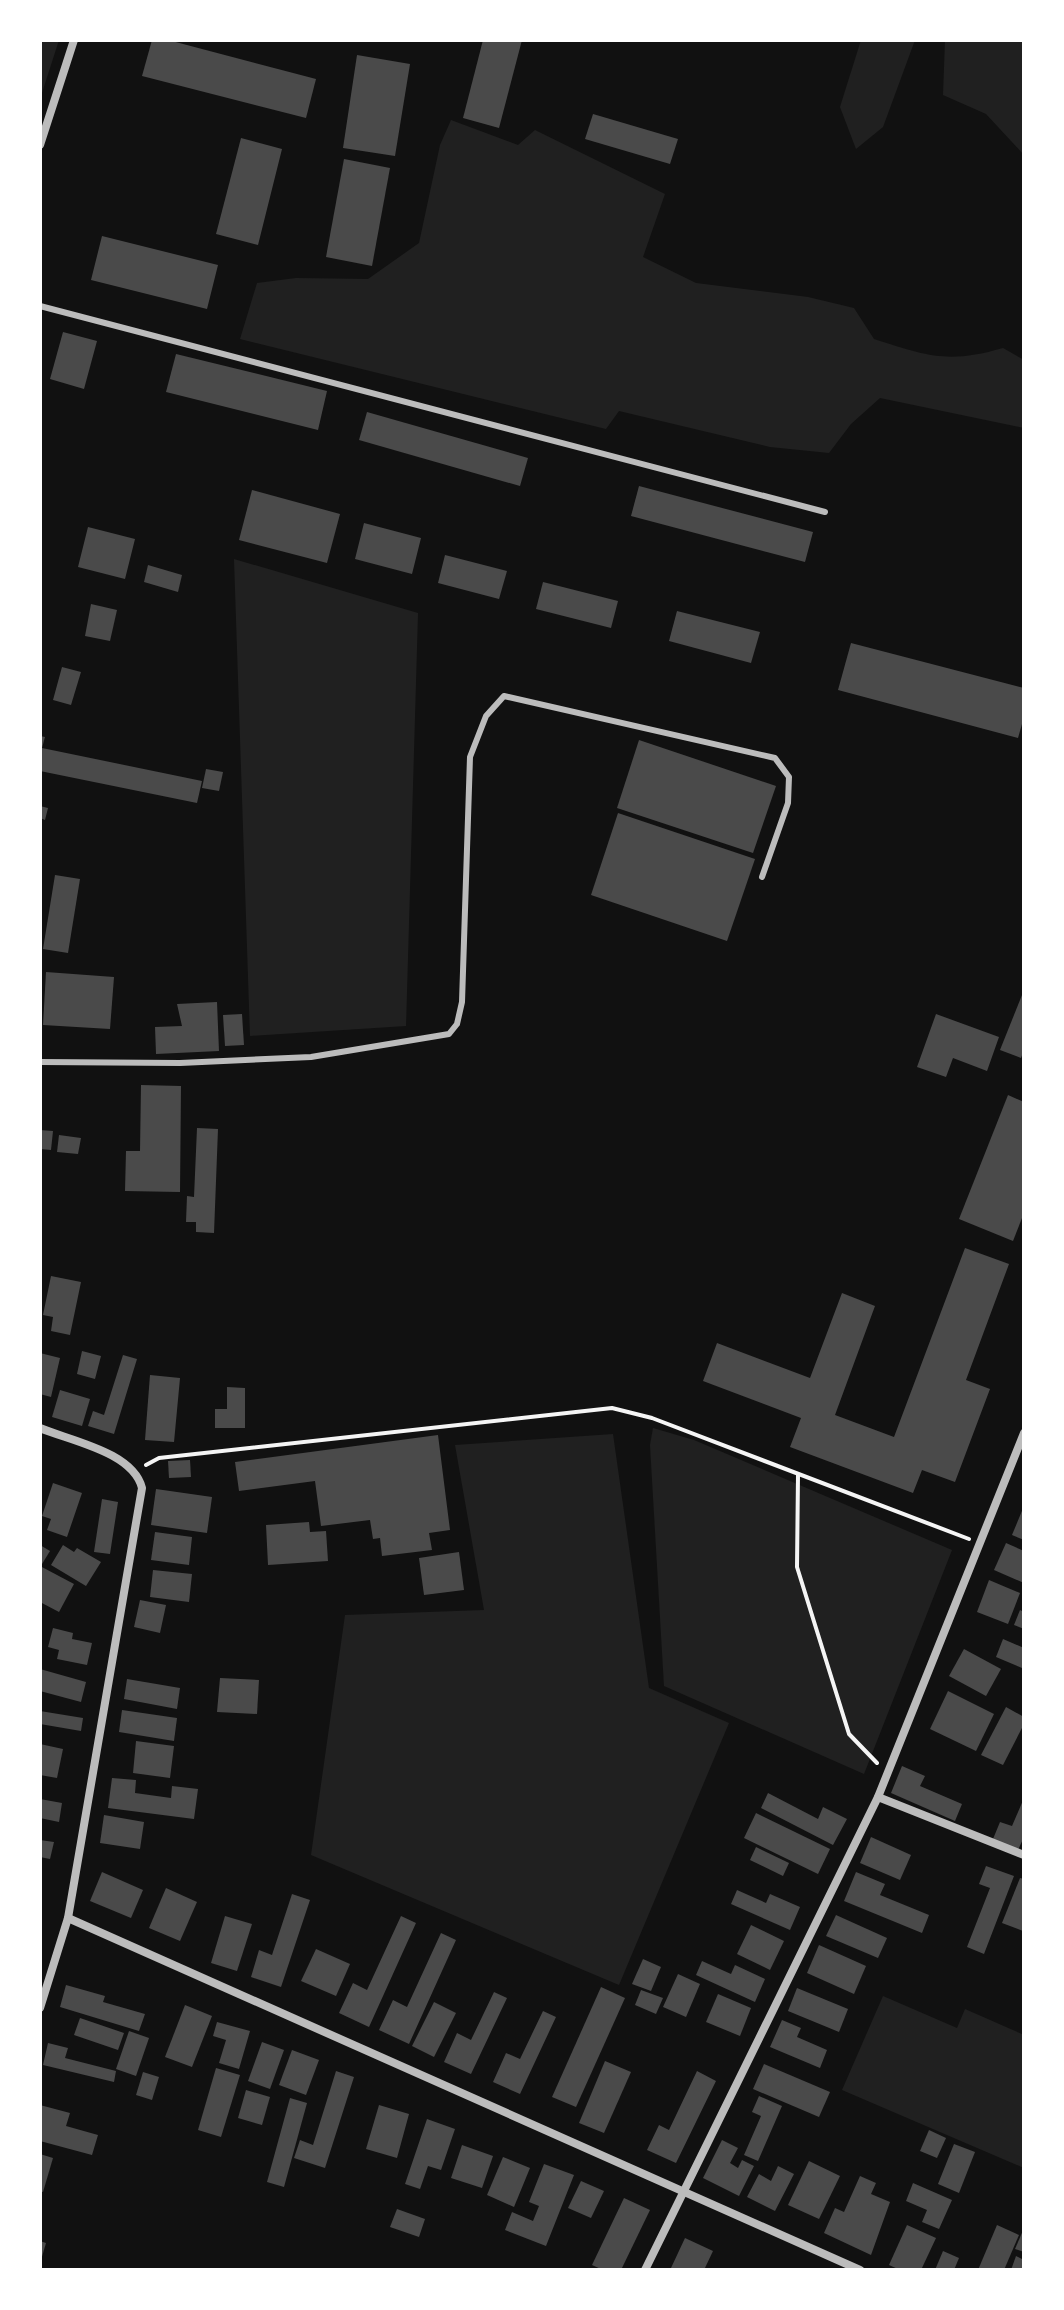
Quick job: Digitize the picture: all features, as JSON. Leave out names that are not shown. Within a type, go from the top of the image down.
[{"type":"street","points":[[40,145],[74,40]]},
{"type":"street","points":[[40,1428],[114,1458],[140,1480],[142,1498],[68,1918],[40,2008]]},
{"type":"street","points":[[645,2270],[878,1797],[1024,1433]]},
{"type":"street","points":[[878,1797],[1024,1855]]},
{"type":"street","points":[[68,1918],[860,2270]]},
{"type":"lane","points":[[40,306],[825,512]]},
{"type":"lane","points":[[40,1062],[180,1063],[311,1057],[449,1034],[457,1024],[462,1002],[470,757],[486,716],[504,696],[775,758],[789,777],[788,803],[762,877]]},
{"type":"path","points":[[134,1472],[159,1458],[612,1408],[652,1418],[979,1543]]},
{"type":"path","points":[[798,1474],[797,1567],[849,1734],[887,1773]]},
{"type":"shaded area","points":[[40,40],[59,40],[40,99]]},
{"type":"shaded area","points":[[861,40],[915,40],[883,127],[856,149],[840,107]]},
{"type":"shaded area","points":[[945,40],[1024,40],[1024,155],[986,114],[943,95]]},
{"type":"shaded area","points":[[451,120],[518,145],[535,130],[665,194],[643,257],[696,283],[808,297],[854,308],[874,339],[924,354],[967,356],[1003,348],[1024,360],[1024,428],[880,398],[851,424],[829,453],[770,447],[619,411],[606,429],[240,339],[257,283],[296,278],[368,279],[419,243],[440,145]]},
{"type":"shaded area","points":[[234,559],[418,613],[406,1026],[250,1036]]},
{"type":"shaded area","points":[[653,1428],[694,1440],[952,1550],[864,1774],[664,1686],[650,1445]]},
{"type":"shaded area","points":[[613,1434],[649,1688],[729,1723],[619,1985],[311,1855],[345,1615],[484,1610],[455,1445]]},
{"type":"shaded area","points":[[883,1996],[957,2028],[965,2009],[1024,2035],[1024,2168],[842,2090]]},
{"type":"building","points":[[152,40],[168,40],[316,79],[306,118],[142,76]]},
{"type":"building","points":[[483,40],[522,40],[499,128],[463,118]]},
{"type":"building","points":[[357,55],[410,64],[395,156],[343,148]]},
{"type":"building","points":[[593,114],[678,139],[670,164],[585,139]]},
{"type":"building","points":[[241,138],[282,149],[258,245],[216,234]]},
{"type":"building","points":[[344,159],[390,168],[372,266],[326,257]]},
{"type":"building","points":[[102,236],[218,265],[207,309],[91,280]]},
{"type":"building","points":[[63,332],[97,341],[84,389],[50,379]]},
{"type":"building","points":[[176,354],[327,391],[318,430],[166,392]]},
{"type":"building","points":[[367,412],[528,458],[520,486],[359,440]]},
{"type":"building","points":[[639,486],[813,532],[805,562],[631,516]]},
{"type":"building","points":[[252,490],[340,514],[327,563],[239,540]]},
{"type":"building","points":[[364,523],[421,538],[412,574],[355,559]]},
{"type":"building","points":[[88,527],[135,539],[125,579],[78,567]]},
{"type":"building","points":[[445,555],[507,571],[499,599],[438,583]]},
{"type":"building","points":[[148,565],[182,575],[178,592],[144,582]]},
{"type":"building","points":[[543,582],[618,601],[611,628],[536,609]]},
{"type":"building","points":[[91,604],[117,610],[110,641],[85,636]]},
{"type":"building","points":[[677,611],[760,632],[751,663],[669,641]]},
{"type":"building","points":[[851,643],[1024,688],[1024,717],[1018,738],[838,690]]},
{"type":"building","points":[[62,667],[81,672],[71,705],[53,700]]},
{"type":"building","points":[[40,736],[45,737],[42,748],[202,781],[197,803],[40,771]]},
{"type":"building","points":[[639,740],[776,786],[753,853],[617,808]]},
{"type":"building","points":[[206,769],[223,772],[219,791],[202,788]]},
{"type":"building","points":[[40,806],[48,808],[45,820],[40,818]]},
{"type":"building","points":[[618,813],[755,859],[727,941],[591,895]]},
{"type":"building","points":[[55,875],[80,879],[68,953],[43,949]]},
{"type":"building","points":[[46,972],[114,977],[110,1029],[43,1025]]},
{"type":"building","points":[[1024,990],[1024,1050],[1021,1058],[1000,1050]]},
{"type":"building","points":[[217,1002],[219,1051],[156,1054],[155,1027],[182,1026],[177,1004]]},
{"type":"building","points":[[242,1014],[244,1045],[225,1046],[223,1015]]},
{"type":"building","points":[[936,1014],[999,1037],[987,1071],[953,1058],[946,1077],[917,1067]]},
{"type":"building","points":[[141,1085],[181,1086],[180,1192],[125,1191],[126,1151],[140,1151]]},
{"type":"building","points":[[1008,1095],[1024,1102],[1024,1213],[1013,1241],[959,1219]]},
{"type":"building","points":[[197,1128],[218,1129],[214,1233],[196,1232],[196,1222],[186,1222],[187,1196],[194,1197]]},
{"type":"building","points":[[40,1130],[53,1131],[51,1150],[40,1149]]},
{"type":"building","points":[[59,1135],[81,1138],[78,1154],[57,1152]]},
{"type":"building","points":[[965,1248],[1009,1264],[966,1380],[990,1389],[955,1482],[922,1470],[913,1493],[790,1447],[801,1418],[703,1381],[717,1343],[810,1378],[842,1293],[875,1306],[835,1415],[894,1437]]},
{"type":"building","points":[[51,1276],[81,1282],[70,1335],[51,1331],[53,1317],[43,1315]]},
{"type":"building","points":[[82,1351],[101,1356],[95,1379],[77,1374]]},
{"type":"building","points":[[40,1353],[60,1358],[51,1397],[40,1394]]},
{"type":"building","points":[[123,1355],[137,1359],[114,1434],[88,1426],[93,1411],[104,1415]]},
{"type":"building","points":[[150,1375],[180,1378],[174,1442],[145,1440]]},
{"type":"building","points":[[227,1387],[245,1388],[245,1428],[215,1428],[215,1409],[227,1409]]},
{"type":"building","points":[[60,1390],[90,1399],[82,1426],[52,1417]]},
{"type":"building","points":[[438,1435],[450,1530],[429,1533],[432,1550],[382,1556],[380,1538],[373,1539],[370,1520],[321,1526],[315,1481],[239,1491],[235,1462]]},
{"type":"building","points":[[190,1460],[191,1477],[169,1478],[168,1461]]},
{"type":"building","points":[[53,1483],[82,1493],[67,1537],[47,1530],[51,1519],[42,1516]]},
{"type":"building","points":[[156,1489],[212,1497],[207,1533],[151,1525]]},
{"type":"building","points":[[102,1499],[118,1502],[110,1554],[94,1552]]},
{"type":"building","points":[[1024,1506],[1024,1540],[1012,1535]]},
{"type":"building","points":[[309,1522],[310,1532],[326,1531],[328,1561],[268,1565],[266,1525]]},
{"type":"building","points":[[155,1532],[192,1537],[189,1565],[151,1560]]},
{"type":"building","points":[[1006,1543],[1024,1551],[1024,1583],[994,1570]]},
{"type":"building","points":[[40,1545],[50,1551],[42,1564],[40,1563]]},
{"type":"building","points":[[63,1545],[74,1552],[77,1548],[101,1562],[86,1586],[51,1565]]},
{"type":"building","points":[[459,1552],[464,1590],[424,1595],[419,1558]]},
{"type":"building","points":[[40,1566],[74,1584],[59,1612],[40,1602]]},
{"type":"building","points":[[153,1570],[192,1574],[189,1602],[150,1597]]},
{"type":"building","points":[[989,1580],[1020,1593],[1008,1624],[977,1612]]},
{"type":"building","points":[[140,1600],[166,1605],[160,1633],[134,1627]]},
{"type":"building","points":[[1020,1610],[1024,1612],[1024,1629],[1014,1625]]},
{"type":"building","points":[[53,1628],[73,1633],[72,1639],[92,1643],[87,1665],[57,1659],[59,1650],[48,1647]]},
{"type":"building","points":[[1003,1639],[1024,1648],[1022,1668],[996,1657]]},
{"type":"building","points":[[964,1649],[1001,1669],[986,1696],[949,1676]]},
{"type":"building","points":[[40,1669],[86,1682],[81,1702],[40,1691]]},
{"type":"building","points":[[220,1678],[259,1680],[257,1714],[217,1712]]},
{"type":"building","points":[[127,1679],[180,1688],[177,1709],[124,1699]]},
{"type":"building","points":[[948,1691],[994,1714],[976,1751],[930,1729]]},
{"type":"building","points":[[1006,1707],[1024,1717],[1024,1724],[1003,1765],[981,1755]]},
{"type":"building","points":[[122,1710],[177,1718],[174,1741],[119,1732]]},
{"type":"building","points":[[40,1711],[83,1718],[81,1731],[40,1724]]},
{"type":"building","points":[[136,1741],[174,1746],[170,1778],[133,1773]]},
{"type":"building","points":[[40,1744],[63,1749],[57,1778],[40,1775]]},
{"type":"building","points":[[902,1766],[925,1776],[920,1786],[962,1804],[955,1821],[891,1793]]},
{"type":"building","points":[[112,1778],[136,1780],[135,1793],[171,1798],[172,1786],[198,1789],[194,1819],[108,1808]]},
{"type":"building","points":[[768,1793],[818,1819],[823,1807],[847,1819],[833,1845],[761,1808]]},
{"type":"building","points":[[1024,1798],[1024,1837],[1018,1850],[993,1839],[1000,1822],[1012,1826]]},
{"type":"building","points":[[40,1799],[62,1803],[59,1822],[40,1818]]},
{"type":"building","points":[[756,1813],[830,1849],[818,1874],[744,1838]]},
{"type":"building","points":[[104,1815],[144,1822],[140,1849],[100,1843]]},
{"type":"building","points":[[871,1837],[911,1855],[900,1880],[860,1863]]},
{"type":"building","points":[[40,1840],[54,1842],[50,1859],[40,1857]]},
{"type":"building","points":[[756,1847],[789,1863],[783,1876],[750,1860]]},
{"type":"building","points":[[986,1866],[1014,1876],[984,1954],[967,1947],[990,1888],[979,1884]]},
{"type":"building","points":[[102,1872],[143,1890],[131,1918],[90,1901]]},
{"type":"building","points":[[856,1872],[885,1884],[880,1895],[929,1915],[922,1933],[844,1901]]},
{"type":"building","points":[[1020,1878],[1024,1879],[1023,1931],[1002,1923]]},
{"type":"building","points":[[166,1888],[197,1902],[180,1941],[149,1928]]},
{"type":"building","points":[[737,1890],[766,1903],[770,1894],[800,1907],[790,1930],[731,1904]]},
{"type":"building","points":[[292,1894],[310,1900],[281,1987],[251,1977],[259,1950],[272,1955]]},
{"type":"building","points":[[836,1915],[887,1938],[878,1958],[826,1936]]},
{"type":"building","points":[[225,1916],[252,1924],[237,1971],[211,1963]]},
{"type":"building","points":[[401,1916],[416,1923],[369,2027],[339,2013],[353,1983],[367,1990]]},
{"type":"building","points":[[751,1925],[784,1941],[770,1970],[737,1954]]},
{"type":"building","points":[[441,1933],[456,1940],[409,2044],[379,2030],[393,2000],[407,2007]]},
{"type":"building","points":[[819,1945],[866,1966],[854,1994],[807,1973]]},
{"type":"building","points":[[316,1949],[350,1964],[336,1996],[301,1981]]},
{"type":"building","points":[[643,1959],[661,1967],[651,1991],[632,1984]]},
{"type":"building","points":[[702,1961],[731,1974],[735,1965],[765,1979],[755,2002],[696,1975]]},
{"type":"building","points":[[678,1974],[700,1984],[686,2017],[663,2007]]},
{"type":"building","points":[[66,1985],[105,1996],[103,2002],[145,2014],[139,2031],[60,2007]]},
{"type":"building","points":[[601,1987],[625,1998],[576,2107],[552,2097]]},
{"type":"building","points":[[797,1988],[848,2009],[839,2032],[788,2011]]},
{"type":"building","points":[[641,1990],[663,1998],[656,2014],[635,2005]]},
{"type":"building","points":[[494,1992],[507,1998],[471,2074],[444,2062],[457,2033],[471,2040]]},
{"type":"building","points":[[718,1994],[751,2008],[740,2036],[706,2022]]},
{"type":"building","points":[[434,2002],[456,2013],[434,2057],[412,2046]]},
{"type":"building","points":[[185,2005],[212,2016],[192,2067],[165,2057]]},
{"type":"building","points":[[543,2011],[556,2017],[520,2094],[493,2082],[506,2053],[520,2059]]},
{"type":"building","points":[[80,2018],[124,2033],[118,2050],[74,2035]]},
{"type":"building","points":[[782,2020],[801,2028],[797,2037],[827,2050],[820,2068],[770,2047]]},
{"type":"building","points":[[217,2022],[250,2031],[239,2069],[219,2063],[226,2040],[213,2036]]},
{"type":"building","points":[[129,2031],[149,2038],[136,2076],[116,2069]]},
{"type":"building","points":[[262,2042],[284,2050],[270,2089],[248,2081]]},
{"type":"building","points":[[48,2043],[68,2048],[65,2058],[116,2071],[114,2082],[43,2065]]},
{"type":"building","points":[[292,2050],[319,2060],[306,2095],[279,2085]]},
{"type":"building","points":[[605,2061],[631,2072],[604,2133],[579,2123]]},
{"type":"building","points":[[764,2064],[830,2092],[819,2117],[753,2089]]},
{"type":"building","points":[[216,2068],[240,2075],[221,2137],[198,2130]]},
{"type":"building","points":[[336,2071],[354,2077],[325,2168],[294,2158],[300,2140],[313,2145]]},
{"type":"building","points":[[697,2071],[716,2081],[676,2163],[647,2150],[659,2125],[669,2130]]},
{"type":"building","points":[[143,2072],[159,2077],[152,2100],[136,2095]]},
{"type":"building","points":[[246,2090],[270,2097],[262,2125],[238,2118]]},
{"type":"building","points":[[759,2096],[782,2106],[758,2161],[744,2155],[761,2116],[752,2112]]},
{"type":"building","points":[[290,2098],[307,2103],[284,2187],[267,2182]]},
{"type":"building","points":[[40,2105],[70,2113],[66,2126],[98,2135],[92,2155],[40,2141]]},
{"type":"building","points":[[379,2105],[409,2114],[397,2158],[366,2149]]},
{"type":"building","points":[[427,2119],[455,2129],[441,2170],[428,2166],[420,2189],[405,2184]]},
{"type":"building","points":[[929,2130],[946,2138],[937,2158],[920,2151]]},
{"type":"building","points":[[722,2140],[738,2148],[730,2163],[738,2168],[742,2160],[754,2166],[739,2196],[703,2178]]},
{"type":"building","points":[[954,2144],[975,2152],[959,2193],[938,2184]]},
{"type":"building","points":[[462,2145],[493,2156],[482,2188],[451,2178]]},
{"type":"building","points":[[40,2154],[53,2158],[43,2192],[40,2191]]},
{"type":"building","points":[[503,2157],[530,2168],[514,2207],[487,2195]]},
{"type":"building","points":[[809,2161],[840,2176],[819,2219],[788,2205]]},
{"type":"building","points":[[544,2164],[574,2175],[546,2246],[505,2230],[512,2212],[533,2221],[539,2206],[529,2202]]},
{"type":"building","points":[[778,2166],[794,2174],[775,2211],[747,2197],[759,2174],[771,2181]]},
{"type":"building","points":[[860,2176],[876,2183],[871,2194],[890,2202],[871,2255],[824,2233],[835,2208],[844,2212]]},
{"type":"building","points":[[581,2181],[604,2191],[591,2218],[568,2208]]},
{"type":"building","points":[[913,2183],[952,2200],[939,2229],[922,2222],[927,2210],[906,2201]]},
{"type":"building","points":[[624,2198],[650,2210],[621,2270],[603,2270],[592,2265]]},
{"type":"building","points":[[397,2209],[425,2219],[419,2237],[390,2227]]},
{"type":"building","points":[[907,2225],[936,2238],[921,2270],[900,2270],[889,2265]]},
{"type":"building","points":[[997,2225],[1019,2235],[1004,2270],[978,2270]]},
{"type":"building","points":[[1024,2228],[1024,2252],[1015,2249]]},
{"type":"building","points":[[685,2238],[713,2251],[704,2270],[671,2268]]},
{"type":"building","points":[[40,2241],[46,2243],[41,2260],[40,2260]]},
{"type":"building","points":[[943,2251],[959,2258],[954,2270],[935,2270]]},
{"type":"building","points":[[1016,2256],[1024,2260],[1024,2270],[1011,2270]]}]
